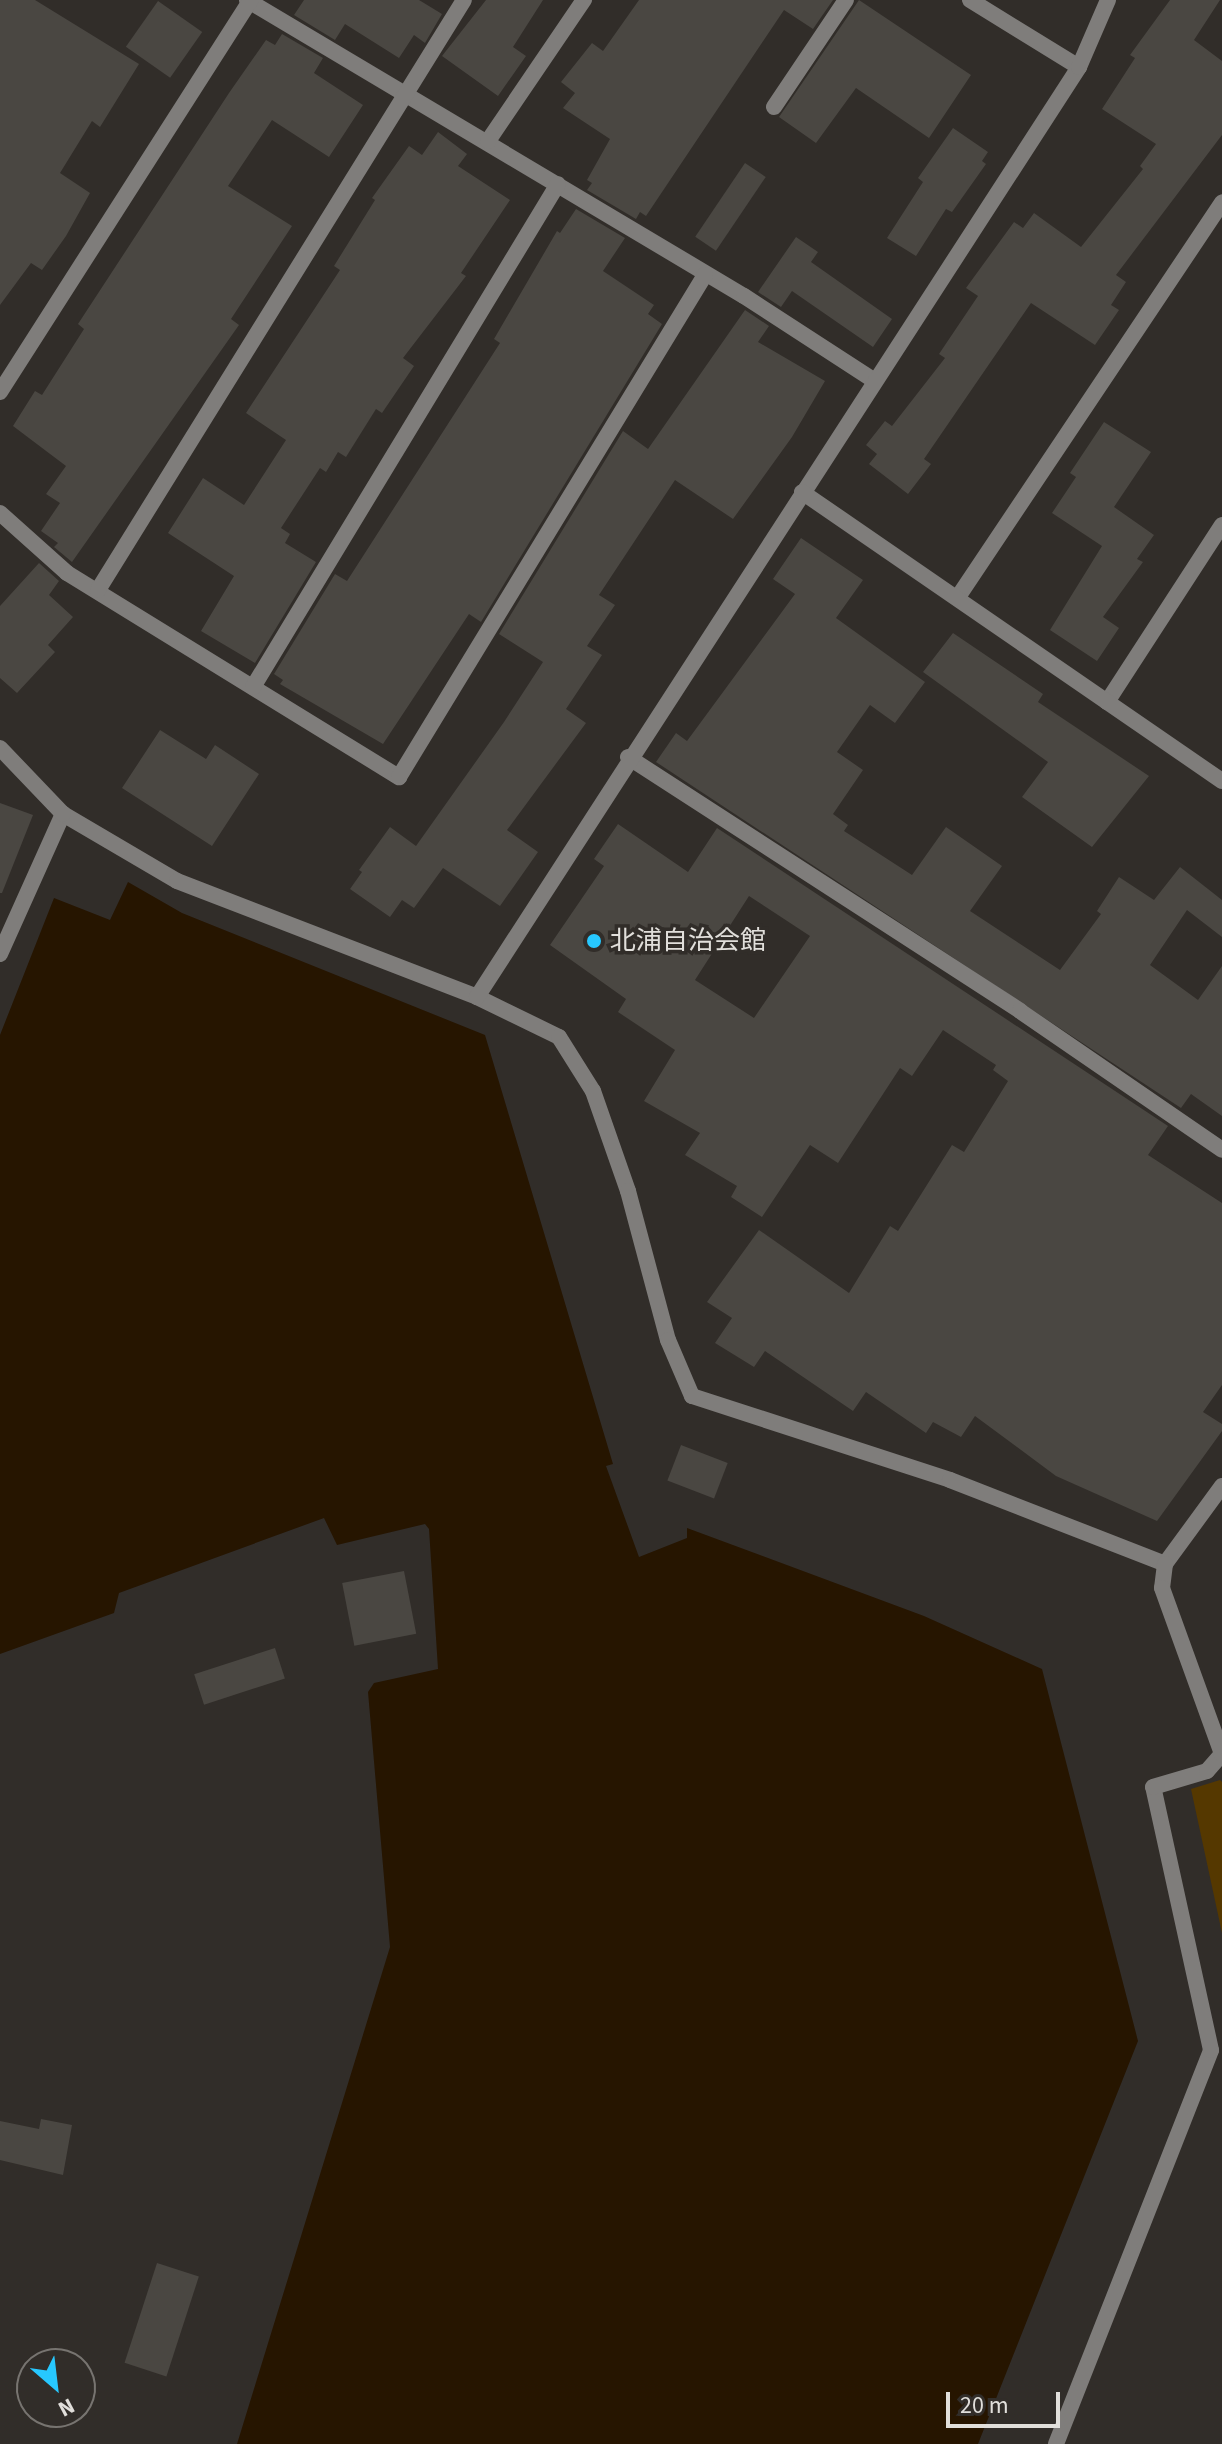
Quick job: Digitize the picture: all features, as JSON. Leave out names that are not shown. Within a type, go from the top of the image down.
[{"type":"street","points":[[0,392],[249,0],[488,141],[875,381]]},
{"type":"street","points":[[98,590],[403,90],[464,0]]},
{"type":"street","points":[[488,141],[584,0]]},
{"type":"street","points":[[774,107],[846,0]]},
{"type":"street","points":[[970,0],[1079,67]]},
{"type":"street","points":[[477,997],[628,757],[1079,67],[1108,0]]},
{"type":"street","points":[[253,687],[558,184]]},
{"type":"street","points":[[958,597],[1222,202]]},
{"type":"street","points":[[0,513],[67,573],[399,777],[705,275]]},
{"type":"street","points":[[802,492],[1222,781]]},
{"type":"street","points":[[1107,702],[1222,525]]},
{"type":"street","points":[[0,748],[63,814],[177,881],[477,997],[559,1037],[593,1091],[628,1191],[668,1340],[692,1396],[950,1480],[1165,1564]]},
{"type":"street","points":[[628,757],[1007,1002],[1222,1150]]},
{"type":"street","points":[[0,954],[63,814]]},
{"type":"street","points":[[1056,2444],[1211,2050],[1153,1787],[1207,1771],[1222,1754],[1162,1588],[1165,1564],[1222,1486]]},
{"type":"shaded area","points":[[128,882],[182,913],[485,1035],[613,1464],[606,1466],[639,1557],[687,1538],[687,1528],[924,1616],[1042,1669],[1138,2041],[978,2444],[237,2444],[390,1947],[368,1692],[374,1683],[438,1669],[429,1529],[425,1524],[337,1545],[324,1518],[119,1593],[114,1613],[0,1654],[0,1035],[54,898],[110,920]]},
{"type":"shaded area","points":[[1222,1782],[1222,1933],[1191,1789]]},
{"type":"building","points":[[0,0],[35,0],[139,64],[100,127],[92,121],[60,173],[90,193],[66,236],[42,270],[31,263],[0,305]]},
{"type":"building","points":[[304,0],[419,0],[442,14],[425,43],[414,35],[399,58],[345,24],[335,40],[294,15]]},
{"type":"building","points":[[486,0],[543,0],[513,47],[526,56],[498,96],[442,56]]},
{"type":"building","points":[[639,0],[833,0],[813,29],[784,10],[646,216],[640,212],[636,219],[587,190],[592,183],[587,180],[610,139],[563,108],[575,93],[561,82],[592,43],[603,51]]},
{"type":"building","points":[[859,0],[971,75],[929,138],[856,88],[816,143],[779,117]]},
{"type":"building","points":[[1170,0],[1220,0],[1194,40],[1222,61],[1222,135],[1116,275],[1126,282],[1111,305],[1119,310],[1095,345],[1031,303],[924,459],[931,464],[908,494],[869,464],[877,454],[866,445],[885,421],[892,426],[945,358],[939,354],[978,296],[966,288],[1014,222],[1023,228],[1034,213],[1081,247],[1143,169],[1140,166],[1156,144],[1102,109],[1135,58],[1130,55]]},
{"type":"building","points":[[158,1],[202,32],[170,78],[126,47]]},
{"type":"building","points":[[282,34],[323,58],[314,73],[363,105],[329,157],[272,120],[228,186],[292,226],[231,319],[239,325],[72,562],[54,547],[58,543],[41,531],[60,503],[46,494],[66,466],[13,426],[35,391],[42,395],[84,329],[78,324],[229,93],[266,40],[275,45]]},
{"type":"building","points":[[953,128],[988,152],[982,161],[986,164],[952,212],[946,209],[916,256],[887,238],[923,182],[918,178]]},
{"type":"building","points":[[438,132],[467,154],[458,166],[510,200],[461,273],[466,276],[403,358],[414,366],[382,413],[376,409],[346,457],[338,452],[326,472],[320,468],[281,528],[290,534],[285,543],[316,562],[255,663],[201,631],[234,576],[168,533],[203,478],[244,505],[286,440],[246,413],[340,270],[334,266],[375,200],[372,198],[409,146],[422,155]]},
{"type":"building","points":[[745,163],[766,177],[716,251],[695,237]]},
{"type":"building","points":[[576,209],[625,238],[603,271],[654,305],[648,314],[662,324],[481,622],[469,614],[383,744],[280,684],[283,680],[274,674],[335,574],[347,581],[500,343],[494,339],[557,231],[560,233]]},
{"type":"building","points":[[796,237],[818,252],[811,262],[892,319],[873,347],[792,291],[781,307],[758,292]]},
{"type":"building","points":[[745,310],[769,326],[758,342],[825,381],[792,437],[733,519],[675,480],[599,595],[615,605],[587,646],[602,655],[566,709],[586,723],[507,830],[538,852],[500,906],[443,868],[414,908],[402,900],[390,917],[350,889],[362,872],[359,870],[390,827],[416,846],[504,722],[543,662],[499,634],[623,431],[648,449]]},
{"type":"building","points":[[1104,422],[1151,452],[1114,507],[1154,535],[1137,559],[1143,562],[1103,617],[1119,628],[1097,661],[1050,630],[1102,546],[1052,513],[1076,477],[1070,473]]},
{"type":"building","points":[[801,538],[863,580],[836,618],[925,682],[895,723],[870,705],[837,752],[863,770],[833,814],[848,825],[844,831],[912,875],[946,827],[1002,866],[970,911],[1060,970],[1101,914],[1097,911],[1119,877],[1154,900],[1180,867],[1222,900],[1222,937],[1187,910],[1150,965],[1198,1000],[1222,966],[1222,1116],[1191,1094],[1181,1108],[656,762],[676,733],[687,741],[795,594],[773,579]]},
{"type":"building","points":[[39,563],[59,581],[49,595],[73,617],[48,645],[55,652],[17,693],[0,678],[0,606]]},
{"type":"building","points":[[953,633],[1043,694],[1038,702],[1149,776],[1092,847],[1022,797],[1048,762],[923,672]]},
{"type":"building","points":[[160,730],[206,759],[215,745],[259,774],[212,846],[122,788]]},
{"type":"building","points":[[0,803],[33,815],[2,893],[0,893]]},
{"type":"building","points":[[618,824],[688,872],[717,828],[1168,1126],[1148,1155],[1222,1203],[1222,1385],[1203,1412],[1222,1424],[1222,1431],[1157,1521],[1056,1476],[975,1416],[961,1437],[933,1422],[926,1433],[866,1392],[853,1411],[765,1351],[754,1367],[715,1343],[732,1318],[707,1302],[759,1230],[849,1293],[890,1226],[898,1231],[952,1145],[964,1152],[1008,1081],[993,1070],[996,1065],[943,1030],[912,1076],[900,1068],[838,1163],[810,1145],[762,1217],[731,1197],[737,1186],[685,1155],[700,1133],[644,1101],[675,1050],[618,1012],[626,999],[550,945],[604,866],[594,859]],"holes":[[[749,896],[810,936],[754,1018],[695,980]]]},
{"type":"building","points":[[681,1445],[728,1463],[714,1498],[667,1480]]},
{"type":"building","points":[[404,1571],[416,1634],[354,1646],[342,1583]]},
{"type":"building","points":[[275,1648],[285,1678],[204,1705],[194,1674]]},
{"type":"building","points":[[41,2119],[72,2125],[63,2175],[0,2160],[0,2121],[39,2129]]},
{"type":"building","points":[[157,2263],[199,2277],[166,2376],[125,2363]]},
{"type":"place","name":"北浦自治会館","points":[[594,941]]}]
